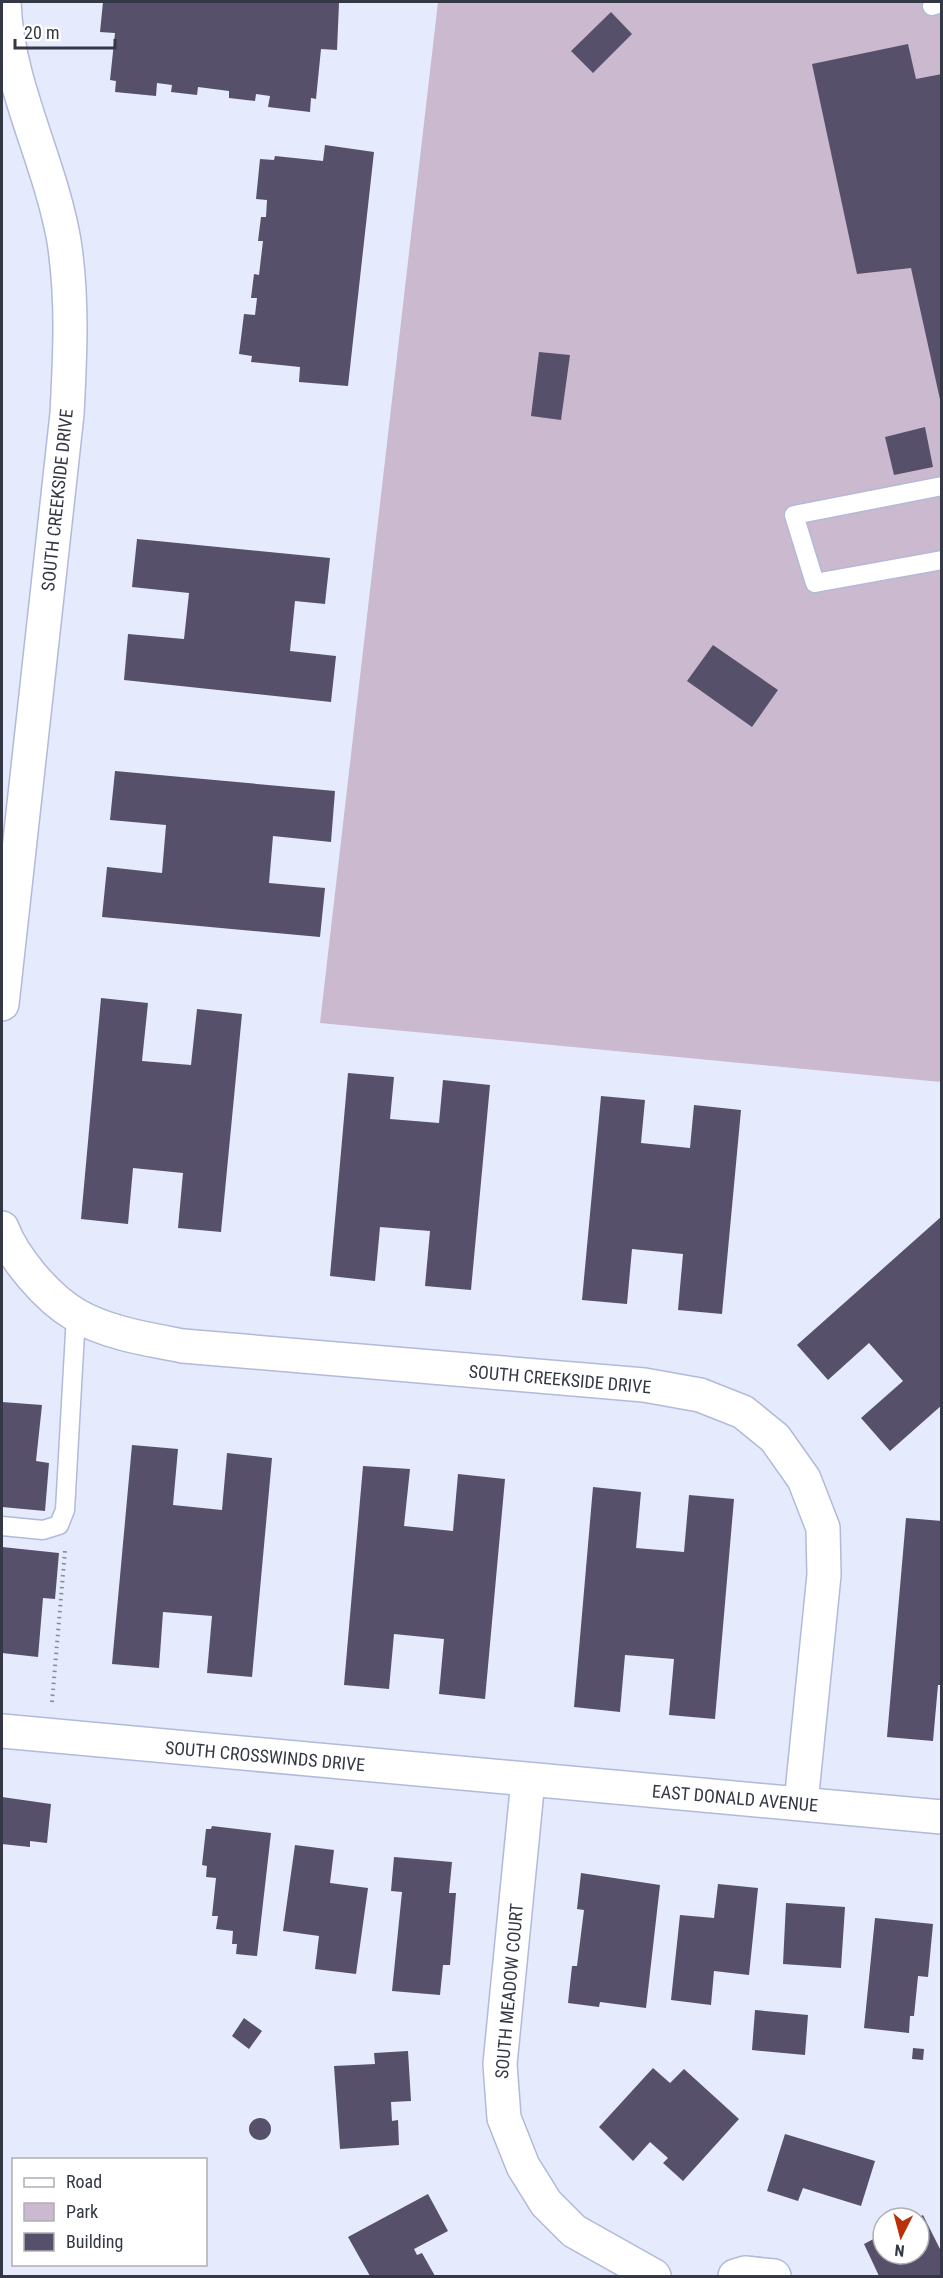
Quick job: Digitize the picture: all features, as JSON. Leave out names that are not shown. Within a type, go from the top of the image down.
[{"type":"street","name":"SOUTH CREEKSIDE DRIVE","points":[[2,1004],[66,425],[71,322],[63,240],[15,74],[4,2]]},
{"type":"street","name":"SOUTH CREEKSIDE DRIVE","points":[[2,1228],[35,1280],[76,1315],[128,1335],[183,1346],[644,1385],[699,1395],[743,1412],[775,1438],[804,1479],[823,1528],[824,1575],[801,1803]]},
{"type":"street","name":"SOUTH CROSSWINDS DRIVE","points":[[2,1731],[528,1780]]},
{"type":"street","name":"EAST DONALD AVENUE","points":[[528,1780],[942,1817]]},
{"type":"street","name":"SOUTH MEADOW COURT","points":[[528,1780],[500,2064],[504,2118],[523,2166],[546,2203],[574,2231],[654,2277]]},
{"type":"street","points":[[735,2277],[745,2273],[774,2277]]},
{"type":"lane","points":[[942,486],[794,515],[814,583],[942,560]]},
{"type":"lane","points":[[2,1526],[44,1530],[58,1525],[65,1510],[76,1315]]},
{"type":"path","points":[[48,1735],[66,1557],[58,1525]]},
{"type":"green space","points":[[438,2],[941,2],[941,1082],[320,1023]]},
{"type":"building","points":[[103,2],[339,3],[337,50],[321,49],[316,99],[311,98],[310,112],[268,107],[270,96],[256,94],[255,101],[229,98],[229,91],[198,87],[197,95],[171,92],[172,85],[157,83],[156,96],[115,92],[116,81],[110,80],[115,33],[100,32]]},
{"type":"building","points":[[611,12],[632,34],[593,73],[571,51]]},
{"type":"building","points":[[908,44],[916,79],[942,74],[941,404],[911,268],[857,274],[812,64]]},
{"type":"building","points":[[325,145],[374,152],[348,386],[299,382],[300,367],[251,362],[252,356],[239,354],[244,314],[255,315],[257,298],[251,298],[254,274],[259,275],[263,241],[258,241],[261,217],[266,217],[267,200],[256,199],[260,159],[274,160],[275,156],[323,161]]},
{"type":"building","points":[[539,352],[570,355],[561,420],[531,416]]},
{"type":"building","points":[[925,427],[933,467],[894,475],[885,437]]},
{"type":"building","points":[[137,539],[330,558],[325,604],[295,601],[290,651],[336,656],[331,702],[124,680],[128,634],[184,639],[189,593],[132,587]]},
{"type":"building","points":[[713,645],[778,690],[752,727],[687,681]]},
{"type":"building","points":[[115,771],[335,791],[331,842],[273,836],[269,883],[325,888],[320,937],[102,917],[107,867],[162,873],[166,825],[110,820]]},
{"type":"building","points":[[101,998],[148,1003],[142,1061],[191,1065],[197,1009],[242,1014],[221,1232],[178,1228],[183,1173],[133,1168],[128,1224],[81,1219]]},
{"type":"building","points":[[348,1073],[394,1077],[390,1119],[439,1123],[443,1080],[490,1085],[471,1290],[425,1286],[430,1231],[380,1227],[375,1281],[330,1276]]},
{"type":"building","points":[[601,1096],[645,1100],[641,1143],[690,1148],[694,1105],[741,1110],[722,1314],[678,1310],[683,1254],[632,1249],[627,1304],[582,1300]]},
{"type":"building","points":[[942,1216],[942,1405],[890,1451],[861,1418],[903,1381],[869,1343],[828,1380],[797,1345]]},
{"type":"building","points":[[2,1402],[42,1405],[36,1461],[49,1463],[45,1511],[2,1507]]},
{"type":"building","points":[[132,1445],[178,1449],[173,1505],[222,1510],[227,1453],[272,1458],[252,1677],[207,1673],[212,1616],[163,1612],[159,1668],[112,1664]]},
{"type":"building","points":[[363,1466],[410,1469],[404,1526],[453,1531],[458,1474],[505,1479],[485,1699],[439,1694],[444,1639],[394,1634],[389,1689],[344,1685]]},
{"type":"building","points":[[593,1487],[641,1492],[636,1548],[684,1552],[689,1495],[734,1499],[715,1719],[669,1715],[674,1659],[625,1655],[620,1712],[574,1707]]},
{"type":"building","points":[[906,1518],[942,1521],[942,1685],[938,1685],[933,1741],[887,1737]]},
{"type":"building","points":[[2,1547],[59,1553],[55,1599],[43,1598],[38,1657],[2,1653]]},
{"type":"building","points":[[2,1797],[51,1804],[47,1843],[30,1841],[30,1847],[2,1844]]},
{"type":"building","points":[[212,1826],[271,1833],[257,1956],[236,1954],[237,1944],[232,1944],[233,1931],[216,1929],[218,1916],[212,1916],[216,1878],[206,1877],[207,1866],[202,1865],[206,1829],[211,1829]]},
{"type":"building","points":[[295,1845],[334,1850],[330,1883],[368,1888],[356,1974],[315,1969],[319,1936],[283,1931]]},
{"type":"building","points":[[394,1857],[452,1862],[449,1893],[456,1893],[450,1965],[443,1965],[440,1995],[392,1991],[402,1892],[391,1891]]},
{"type":"building","points":[[581,1873],[660,1885],[646,2008],[600,2002],[599,2007],[568,2003],[572,1966],[577,1966],[584,1910],[577,1909]]},
{"type":"building","points":[[718,1884],[758,1888],[749,1975],[714,1971],[711,2005],[671,2000],[680,1915],[714,1918]]},
{"type":"building","points":[[786,1903],[845,1907],[841,1968],[783,1964]]},
{"type":"building","points":[[875,1918],[933,1924],[928,1977],[918,1976],[914,2016],[910,2016],[909,2033],[864,2028]]},
{"type":"building","points":[[755,2010],[808,2015],[805,2055],[752,2050]]},
{"type":"building","points":[[244,2018],[262,2031],[249,2049],[232,2036]]},
{"type":"building","points":[[913,2048],[924,2049],[923,2060],[912,2059]]},
{"type":"building","points":[[408,2051],[411,2101],[391,2102],[392,2121],[398,2120],[399,2145],[340,2149],[334,2066],[375,2064],[374,2053]]},
{"type":"building","points":[[653,2068],[670,2083],[684,2069],[739,2119],[683,2181],[663,2163],[668,2158],[650,2142],[633,2161],[599,2127]]},
{"type":"building","points":[[260,2118],[268,2121],[271,2129],[268,2137],[260,2140],[252,2137],[249,2129],[252,2121]]},
{"type":"building","points":[[785,2134],[875,2161],[861,2206],[803,2188],[798,2201],[767,2191]]},
{"type":"building","points":[[428,2194],[448,2231],[414,2249],[417,2255],[422,2253],[435,2276],[370,2276],[348,2237]]},
{"type":"building","points":[[931,2231],[942,2253],[942,2276],[879,2276],[874,2266],[931,2266]]},
{"type":"building","points":[[871,2240],[871,2259],[864,2244]]}]
